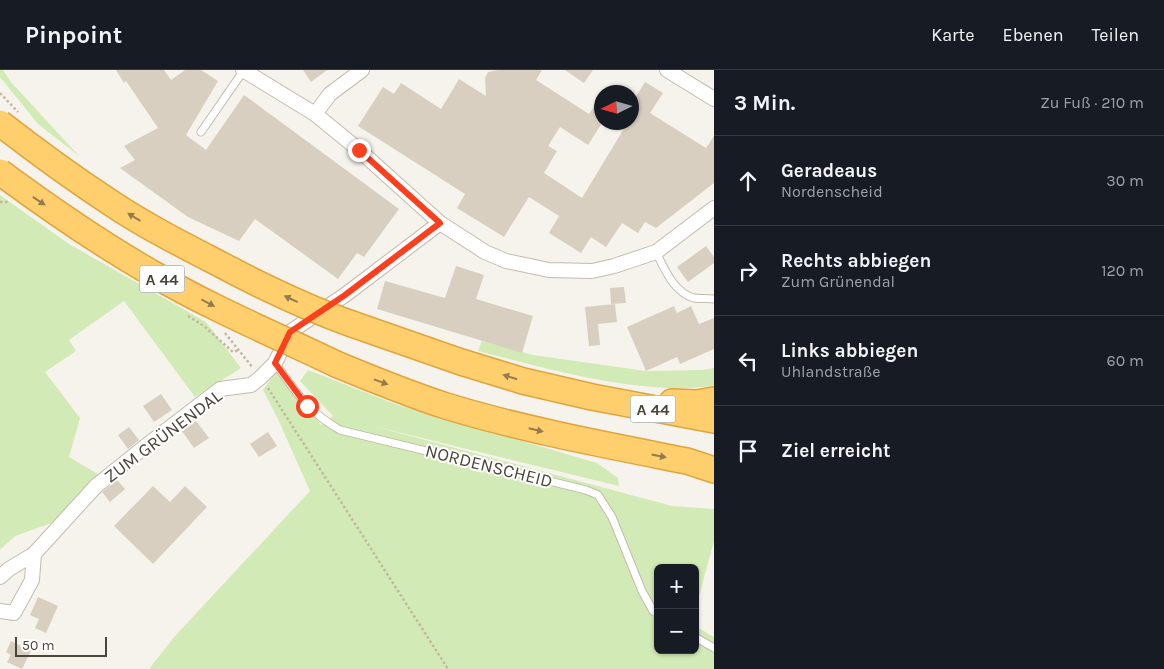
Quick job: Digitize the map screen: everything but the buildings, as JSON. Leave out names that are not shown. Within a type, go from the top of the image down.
[{"type":"highway","name":"A 44","points":[[0,123],[54,164],[112,204],[176,242],[316,311],[461,362],[522,381],[592,397],[714,420]]},
{"type":"highway","name":"A 44","points":[[0,172],[92,237],[156,276],[230,314],[376,381],[446,406],[512,424],[687,461],[714,463]]},
{"type":"highway","points":[[592,397],[675,403],[714,400]]},
{"type":"highway","points":[[687,461],[714,470]]},
{"type":"street","points":[[243,70],[315,114],[359,150],[440,223],[485,252],[506,261],[549,270],[592,271],[614,266],[656,252],[714,208]]},
{"type":"street","points":[[315,114],[330,94],[362,70]]},
{"type":"street","points":[[667,70],[714,99]]},
{"type":"street","name":"ZUM GRÜNENDAL","points":[[0,577],[9,569],[34,554],[96,486],[140,450],[220,389],[251,385],[275,363],[290,332],[345,295],[440,223]]},
{"type":"street","points":[[0,611],[14,613],[32,580],[34,554]]},
{"type":"lane","points":[[201,132],[243,70]]},
{"type":"lane","points":[[656,252],[670,278],[684,294],[694,298],[714,299]]},
{"type":"lane","name":"NORDENSCHEID","points":[[275,363],[307,406],[322,420],[340,430],[577,487],[598,495],[612,517],[642,591],[654,612]]},
{"type":"lane","points":[[699,639],[714,648]]},
{"type":"path","points":[[268,388],[448,669]]},
{"type":"green space","points":[[0,70],[3,70],[11,82],[79,156],[38,124],[0,77]]},
{"type":"green space","points":[[0,195],[69,244],[206,322],[241,368],[195,397],[124,301],[69,340],[76,351],[45,372],[80,418],[69,457],[101,476],[57,521],[15,536],[0,550]]},
{"type":"green space","points":[[482,341],[533,355],[646,371],[703,370],[714,368],[714,386],[668,388],[596,379],[478,351]]},
{"type":"green space","points":[[308,370],[395,404],[597,463],[618,478],[619,486],[373,426],[672,506],[714,509],[714,541],[699,596],[699,564],[654,564],[654,654],[699,654],[699,628],[714,637],[714,669],[149,669],[175,636],[310,491],[263,390],[276,372],[321,425],[333,416],[300,381]]},
{"type":"route","points":[[307,406],[275,363],[290,332],[345,295],[440,223],[359,150]]}]
